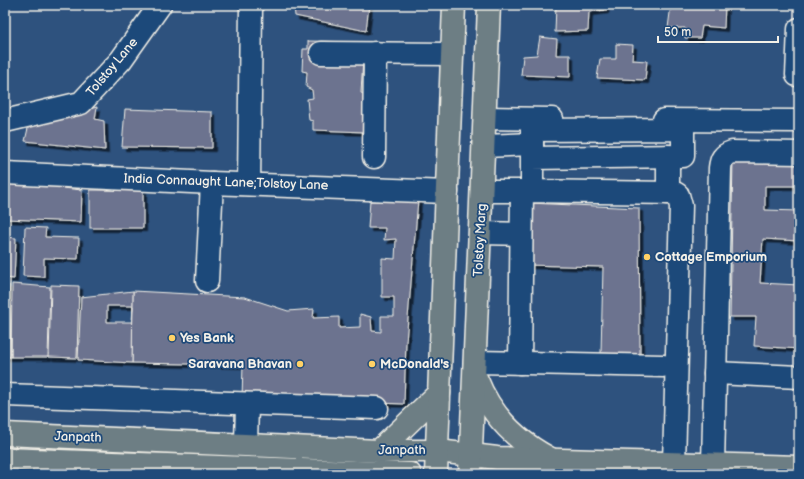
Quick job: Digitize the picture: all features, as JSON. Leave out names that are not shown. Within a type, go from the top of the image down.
[{"type":"main road","points":[[436,474],[454,5]]},
{"type":"main road","name":"Tolstoy Marg","points":[[471,465],[474,368],[485,146],[489,5]]},
{"type":"main road","points":[[474,368],[488,403],[498,417],[522,441],[550,458]]},
{"type":"main road","points":[[379,451],[439,392]]},
{"type":"main road","name":"Janpath","points":[[5,434],[246,443],[379,451],[438,451],[471,465],[550,458],[799,467]]},
{"type":"main road","name":"Janpath","points":[[5,459],[71,468],[402,474]]},
{"type":"street","name":"Tolstoy Lane","points":[[5,121],[81,103],[121,60],[160,5]]},
{"type":"street","points":[[249,184],[251,5]]},
{"type":"street","points":[[797,75],[799,29]]},
{"type":"street","points":[[321,53],[452,54]]},
{"type":"street","points":[[374,157],[376,54]]},
{"type":"street","points":[[486,118],[799,121]]},
{"type":"street","points":[[485,146],[532,151],[682,156],[683,130],[532,130],[532,151],[521,234],[520,363]]},
{"type":"street","points":[[713,464],[720,168],[722,158],[726,154],[732,152],[799,153]]},
{"type":"street","points":[[668,156],[668,193]]},
{"type":"street","name":"India Connaught Lane;Tolstoy Lane","points":[[5,173],[447,192]]},
{"type":"street","points":[[208,281],[212,183]]},
{"type":"street","points":[[483,191],[668,193],[678,195],[681,206],[674,463]]},
{"type":"street","points":[[481,233],[521,234]]},
{"type":"street","points":[[474,368],[520,363],[663,366]]},
{"type":"street","points":[[715,374],[799,377]]},
{"type":"street","points":[[5,395],[377,408]]},
{"type":"street","points":[[246,443],[247,404]]},
{"type":"building","points":[[294,5],[369,5],[366,31],[295,16]]},
{"type":"building","points":[[556,5],[606,5],[605,10],[589,12],[588,31],[555,32]]},
{"type":"building","points":[[671,5],[725,5],[724,28],[702,26],[700,38],[685,38],[685,28],[668,28]]},
{"type":"building","points":[[540,37],[557,39],[556,55],[570,55],[570,77],[521,75],[523,56],[537,55]]},
{"type":"building","points":[[308,41],[364,42],[361,93],[367,95],[365,132],[313,130],[313,121],[309,120],[307,99],[313,98],[312,90],[306,87],[307,72],[302,71],[303,49],[308,49]]},
{"type":"building","points":[[616,44],[633,45],[632,60],[647,61],[645,80],[597,78],[600,59],[616,59]]},
{"type":"building","points":[[97,107],[95,119],[104,121],[105,150],[25,141],[29,124]]},
{"type":"building","points":[[125,109],[212,112],[212,148],[122,147]]},
{"type":"building","points":[[733,160],[799,161],[799,186],[765,186],[765,210],[799,211],[799,241],[763,239],[760,283],[799,285],[799,349],[754,346],[756,317],[730,317]]},
{"type":"building","points":[[57,178],[63,188],[82,190],[81,222],[5,219],[5,184]]},
{"type":"building","points":[[90,190],[143,190],[143,228],[90,228]]},
{"type":"building","points":[[418,200],[406,342],[404,404],[242,398],[243,365],[132,363],[133,291],[245,297],[288,311],[314,309],[313,318],[339,317],[339,328],[360,327],[360,314],[371,317],[372,331],[381,332],[381,316],[394,316],[394,297],[382,297],[382,258],[395,259],[396,239],[384,240],[385,228],[368,228],[370,201]]},
{"type":"building","points":[[529,203],[639,208],[640,355],[601,353],[603,267],[525,265]]},
{"type":"building","points":[[25,227],[46,228],[45,237],[79,238],[78,259],[44,258],[44,277],[23,276]]},
{"type":"building","points":[[5,237],[16,238],[14,279],[5,278]]},
{"type":"building","points":[[12,284],[50,287],[48,357],[11,357]]},
{"type":"building","points":[[5,285],[9,285],[11,357],[5,357]]},
{"type":"building","points":[[51,285],[79,286],[77,358],[49,357]]},
{"type":"building","points":[[133,291],[133,306],[107,306],[107,322],[132,322],[133,310],[132,363],[78,360],[81,297]]},
{"type":"place","name":"Cottage Emporium","points":[[647,257]]},
{"type":"place","name":"Yes Bank","points":[[172,338]]},
{"type":"place","name":"Saravana Bhavan","points":[[300,364]]},
{"type":"place","name":"McDonald's","points":[[372,364]]}]
